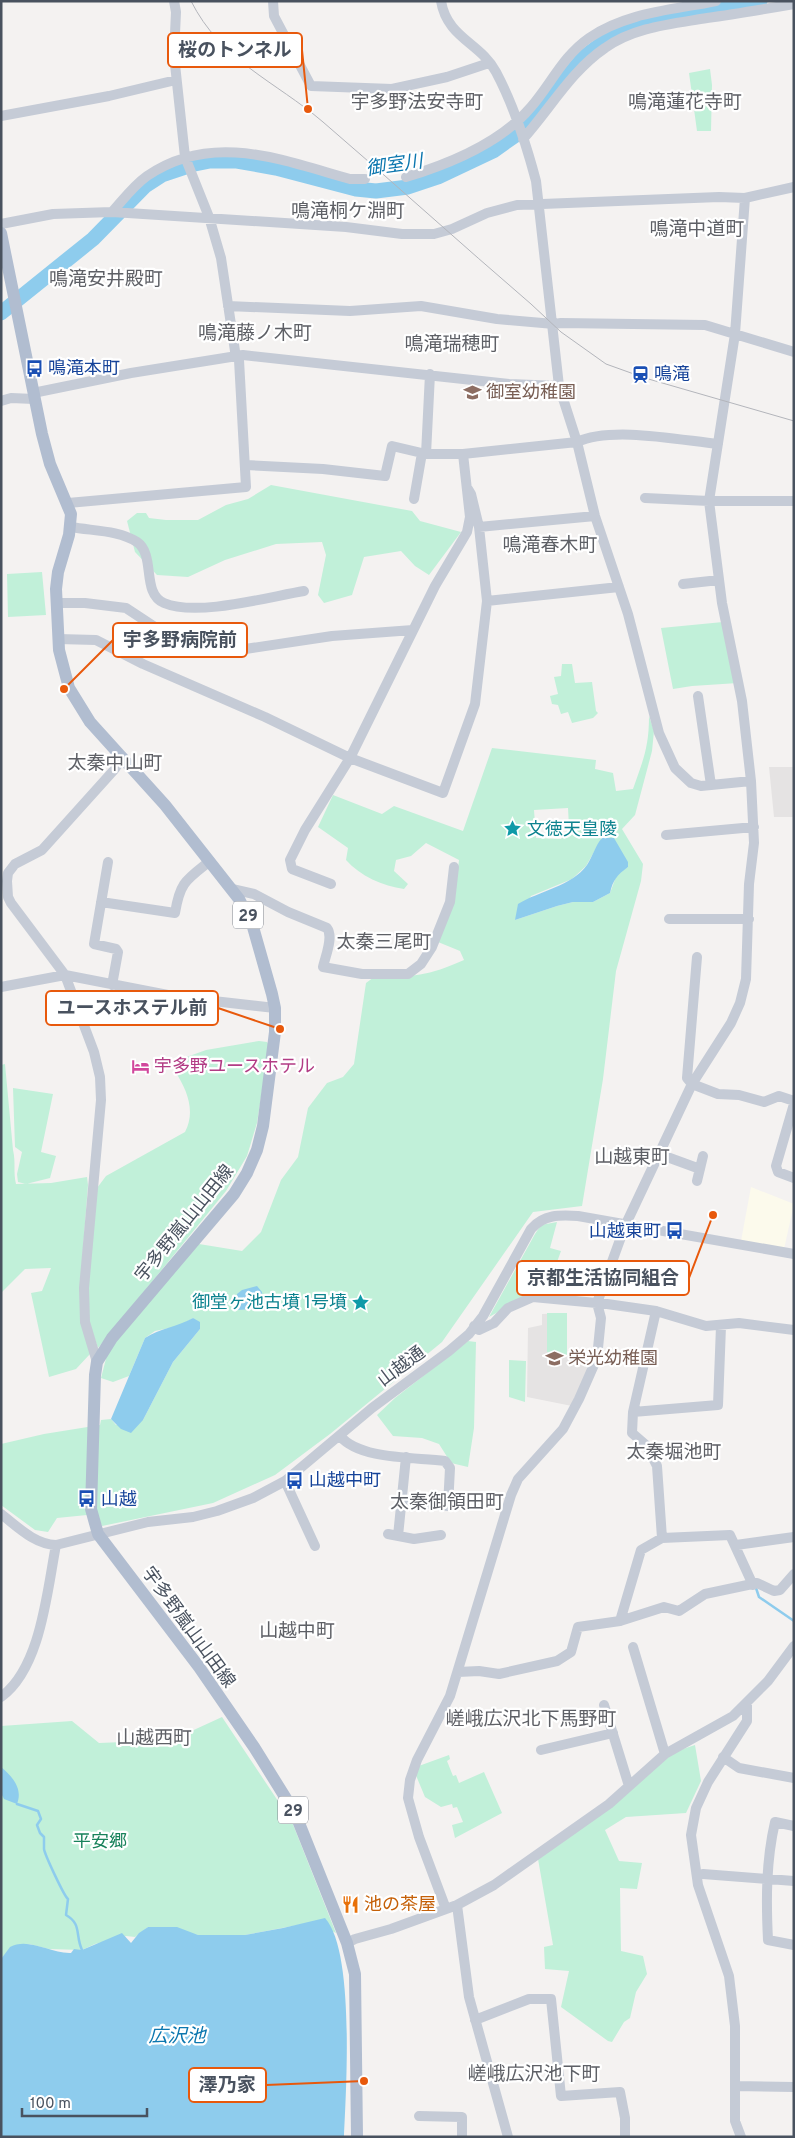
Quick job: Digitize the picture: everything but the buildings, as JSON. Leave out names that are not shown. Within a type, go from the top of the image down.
[{"type":"main road","name":"宇多野嵐山山田線","points":[[1,232],[45,449],[71,514],[71,527],[58,572],[56,603],[58,639],[63,671],[72,695],[90,722],[170,811],[232,889],[245,909],[253,927],[275,1008],[275,1032],[263,1126],[257,1150],[247,1173],[234,1194],[112,1338],[97,1362],[91,1509],[98,1534],[199,1667],[254,1747],[295,1813],[347,1943],[355,1974],[357,2137]]},
{"type":"street","points":[[68,503],[246,487],[238,357],[235,351],[221,258],[209,217],[188,170],[185,158],[176,80],[174,44],[176,12],[174,1]]},
{"type":"street","points":[[272,1],[274,16],[311,86],[392,90],[447,77],[489,63]]},
{"type":"street","points":[[441,1],[445,18],[453,30],[478,50],[496,72],[517,122],[536,181],[554,324],[559,386],[577,442],[595,516],[628,614],[659,733],[669,758],[681,774],[691,783],[701,786],[751,781]]},
{"type":"street","points":[[406,177],[468,153],[494,140],[517,122],[531,107],[572,50],[591,36],[628,19],[662,10],[716,1]]},
{"type":"street","points":[[522,137],[570,80],[590,60],[605,47],[626,36],[660,26],[794,4]]},
{"type":"street","points":[[1,116],[109,96],[176,80]]},
{"type":"street","points":[[112,212],[146,176],[185,158],[216,151],[258,154],[350,179],[365,179]]},
{"type":"street","points":[[1,224],[53,214],[133,212],[346,226],[402,234],[434,234],[452,229],[500,208],[538,203],[719,197],[745,198],[794,187]]},
{"type":"street","points":[[446,1909],[419,1837],[408,1798],[414,1766],[450,1696],[511,1495],[518,1479],[563,1429],[579,1399],[597,1358],[601,1318],[597,1303],[625,1226],[692,1084],[731,1023],[740,1003],[746,979],[749,884],[754,827],[751,781],[742,700],[722,603],[709,501],[735,334],[745,198]]},
{"type":"street","points":[[228,306],[350,311],[410,306],[497,319],[554,324],[695,324],[706,325],[794,352]]},
{"type":"street","points":[[1,401],[33,396],[131,373],[243,355],[509,384],[559,386]]},
{"type":"street","points":[[414,499],[424,454],[430,374]]},
{"type":"street","points":[[246,465],[323,469],[385,476],[392,446],[424,454],[463,454],[577,442],[586,438],[616,436],[653,436],[718,444]]},
{"type":"street","points":[[331,884],[292,869],[290,860],[305,830],[350,758],[435,586],[467,532],[470,522],[463,454]]},
{"type":"street","points":[[58,639],[96,640],[143,664],[258,713],[350,758],[443,793],[475,704],[487,601],[479,527],[472,494],[468,489]]},
{"type":"street","points":[[645,498],[709,501],[794,500]]},
{"type":"street","points":[[479,527],[595,516]]},
{"type":"street","points":[[71,527],[113,532],[137,542],[143,548],[155,596],[163,602],[187,607],[214,606],[304,591]]},
{"type":"street","points":[[684,584],[719,580]]},
{"type":"street","points":[[487,601],[619,587]]},
{"type":"street","points":[[56,603],[85,603],[126,608],[182,643],[232,651],[332,636],[413,630]]},
{"type":"street","points":[[698,696],[711,785]]},
{"type":"street","points":[[97,1362],[85,1322],[84,1288],[101,1100],[100,1077],[87,1031],[65,975],[6,903],[8,897],[8,873],[14,864],[42,850],[114,770],[123,757]]},
{"type":"street","points":[[666,835],[754,827]]},
{"type":"street","points":[[101,902],[175,913],[179,891],[185,881],[210,861]]},
{"type":"street","points":[[108,862],[94,944],[116,949],[118,952],[112,985]]},
{"type":"street","points":[[232,889],[254,894],[288,912],[327,928],[330,932],[330,937],[323,968],[362,974],[408,974],[421,964],[432,947],[450,902],[454,867]]},
{"type":"street","points":[[669,919],[749,919]]},
{"type":"street","points":[[697,957],[687,1078],[692,1084],[718,1094],[739,1095],[764,1102],[779,1096],[794,1102],[776,1166],[778,1172],[794,1178]]},
{"type":"street","points":[[1,987],[65,975],[178,997],[275,1008]]},
{"type":"street","points":[[659,1154],[700,1169]]},
{"type":"street","points":[[697,1181],[703,1156]]},
{"type":"street","name":"山越通","points":[[56,1545],[148,1522],[192,1517],[217,1511],[253,1498],[285,1481],[372,1408],[456,1345],[486,1310],[530,1229],[540,1220],[553,1216],[578,1216],[625,1226],[794,1254]]},
{"type":"street","points":[[474,1326],[479,1330],[484,1329],[508,1308],[533,1297],[656,1311],[706,1326],[739,1323],[794,1330]]},
{"type":"street","points":[[656,1311],[633,1412],[632,1433],[647,1446],[657,1466],[662,1538]]},
{"type":"street","points":[[633,1412],[718,1404],[721,1326]]},
{"type":"street","points":[[340,1436],[346,1444],[367,1453],[445,1460],[450,1468],[447,1492],[448,1506],[401,1501]]},
{"type":"street","points":[[406,1456],[401,1501],[393,1535],[414,1539],[441,1534]]},
{"type":"street","points":[[285,1481],[316,1546]]},
{"type":"street","points":[[1,1514],[34,1539],[42,1543],[56,1545],[41,1621],[31,1654],[21,1676],[1,1697]]},
{"type":"street","points":[[620,1622],[641,1550],[662,1538],[730,1535],[753,1585]]},
{"type":"street","points":[[736,1545],[794,1537]]},
{"type":"street","points":[[458,1672],[479,1671],[499,1674],[557,1661],[571,1652],[578,1627],[620,1622],[664,1607],[678,1611],[705,1594],[757,1583],[774,1590],[780,1590],[794,1574]]},
{"type":"street","points":[[347,1943],[457,1905],[480,1894],[609,1804],[665,1754],[726,1720],[747,1703],[768,1681],[794,1646]]},
{"type":"street","points":[[633,1647],[665,1754]]},
{"type":"street","points":[[741,2137],[735,2121],[735,2026],[729,1976],[698,1885],[691,1834],[696,1808],[708,1782],[747,1721],[747,1703]]},
{"type":"street","points":[[604,1705],[629,1786]]},
{"type":"street","points":[[542,1750],[613,1733]]},
{"type":"street","points":[[723,1758],[739,1768],[794,1778]]},
{"type":"street","points":[[794,1826],[775,1822],[769,1847],[767,1879],[768,1940],[794,1945]]},
{"type":"street","points":[[704,1874],[794,1881]]},
{"type":"street","points":[[457,1905],[475,2020],[508,2137]]},
{"type":"street","points":[[475,2020],[529,1999],[551,1999],[561,2096],[620,2092],[625,2118],[625,2137]]},
{"type":"street","points":[[735,2086],[794,2087]]},
{"type":"street","points":[[419,2116],[462,2117],[462,2137]]},
{"type":"shaded area","points":[[769,767],[794,767],[794,817],[774,817]]},
{"type":"shaded area","points":[[751,1187],[794,1204],[784,1249],[741,1241]]},
{"type":"shaded area","name":"栄光幼稚園","points":[[567,1313],[567,1356],[593,1361],[572,1406],[527,1397],[528,1328],[542,1325],[542,1314]]},
{"type":"green space","points":[[710,69],[712,85],[711,131],[697,131],[689,73]]},
{"type":"green space","points":[[271,485],[412,511],[420,521],[461,532],[429,575],[415,566],[401,551],[364,557],[352,595],[324,603],[318,595],[326,555],[322,542],[276,544],[225,560],[188,577],[157,575],[135,552],[127,521],[137,513],[146,513],[149,518],[166,520],[198,520],[226,505],[248,499]]},
{"type":"green space","points":[[42,572],[46,615],[8,617],[7,574]]},
{"type":"green space","points":[[723,622],[738,683],[673,689],[661,628]]},
{"type":"green space","points":[[562,664],[572,664],[575,683],[592,682],[596,711],[598,713],[593,718],[572,723],[568,712],[561,714],[558,705],[552,704],[550,696],[558,694],[554,677],[561,676]]},
{"type":"green space","points":[[649,716],[654,731],[652,751],[635,815],[622,829],[643,864],[641,881],[616,971],[603,1079],[582,1206],[533,1212],[442,1342],[330,1434],[275,1475],[213,1503],[102,1526],[97,1514],[57,1518],[48,1532],[35,1530],[1,1505],[1,1444],[44,1434],[100,1425],[101,1420],[111,1419],[116,1425],[143,1420],[173,1362],[200,1329],[193,1318],[179,1326],[155,1331],[145,1338],[129,1376],[113,1382],[101,1378],[109,1347],[199,1244],[242,1251],[261,1232],[281,1180],[298,1157],[308,1108],[327,1083],[343,1077],[354,1064],[366,983],[374,977],[410,976],[430,972],[464,960],[460,951],[438,942],[455,896],[459,860],[426,843],[411,856],[396,860],[394,871],[408,884],[404,889],[372,879],[358,871],[346,860],[348,848],[318,827],[333,795],[382,814],[394,806],[463,831],[492,748],[596,760],[595,769],[613,773],[616,791],[633,789],[645,754]],"holes":[[[568,808],[569,827],[561,839],[536,838],[534,810]],[[602,838],[628,867],[617,874],[610,893],[593,902],[573,902],[515,920],[531,896],[572,879],[586,866]]]},
{"type":"green space","points":[[259,1041],[267,1042],[269,1045],[257,1123],[247,1156],[226,1191],[98,1348],[89,1322],[88,1287],[97,1188],[106,1176],[185,1132],[190,1116],[189,1101],[175,1071],[181,1059],[206,1050]]},
{"type":"green space","points":[[5,1064],[16,1184],[51,1183],[87,1177],[88,1185],[80,1288],[90,1354],[76,1369],[49,1377],[31,1293],[42,1291],[51,1268],[25,1269],[1,1293],[1,1065]]},
{"type":"green space","points":[[13,1088],[53,1094],[41,1152],[56,1156],[50,1178],[26,1184],[18,1182],[17,1174],[22,1152],[15,1147]]},
{"type":"green space","points":[[557,1222],[550,1248],[561,1251],[546,1292],[533,1293],[489,1317],[541,1225]]},
{"type":"green space","points":[[547,1313],[567,1313],[567,1356],[547,1352]]},
{"type":"green space","points":[[468,1341],[476,1342],[474,1428],[468,1467],[451,1463],[439,1444],[422,1438],[393,1436],[377,1415],[395,1398]]},
{"type":"green space","points":[[509,1360],[526,1361],[525,1402],[509,1397]]},
{"type":"green space","name":"平安郷","points":[[222,1717],[292,1822],[336,1933],[314,1922],[245,1935],[198,1935],[148,1927],[135,1937],[126,1936],[95,1944],[82,1950],[49,1949],[29,1944],[7,1952],[1,1959],[1,1726],[72,1721],[99,1743],[172,1740]]},
{"type":"green space","points":[[695,1745],[701,1781],[686,1813],[626,1817],[605,1830],[619,1861],[642,1863],[637,1889],[620,1888],[621,1951],[643,1956],[647,1974],[636,1992],[630,2018],[624,2022],[612,2042],[608,2041],[561,2007],[569,1971],[545,1969],[544,1947],[553,1945],[538,1859],[674,1752]]},
{"type":"green space","points":[[449,1755],[450,1759],[447,1761],[453,1776],[456,1775],[459,1783],[484,1772],[502,1813],[455,1838],[452,1825],[463,1822],[457,1807],[453,1808],[452,1804],[441,1807],[425,1797],[415,1773],[416,1767]]},
{"type":"water","points":[[602,838],[614,838],[628,862],[628,867],[616,878],[610,893],[593,902],[573,902],[515,920],[518,904],[564,883],[581,872]]},
{"type":"water","points":[[257,1286],[262,1292],[263,1300],[254,1309],[237,1310],[237,1294],[242,1290]]},
{"type":"water","points":[[193,1318],[200,1322],[200,1329],[173,1362],[143,1420],[131,1433],[121,1429],[111,1419],[145,1338]]},
{"type":"water","points":[[1,1767],[18,1788],[19,1799],[17,1804],[4,1799],[1,1793]]},
{"type":"water","name":"広沢池","points":[[325,1918],[335,1935],[345,1989],[347,2056],[344,2137],[1,2137],[1,1959],[10,1947],[17,1944],[25,1944],[63,1953],[71,1953],[74,1949],[82,1950],[122,1933],[131,1943],[139,1933],[148,1927],[177,1927],[198,1935],[245,1935]]},
{"type":"waterway","name":"御室川","points":[[1,313],[93,239],[145,186],[162,175],[210,161],[237,161],[276,168],[356,189],[376,191],[408,187],[438,177],[493,151],[520,132],[584,57],[616,33],[633,24],[667,15],[760,1]]},
{"type":"waterway","points":[[756,1588],[759,1597],[794,1621]]},
{"type":"waterway","points":[[17,1804],[38,1811],[41,1819],[37,1825],[44,1837],[45,1853],[68,1899],[66,1915],[71,1918],[76,1926],[82,1950]]},
{"type":"tram line","points":[[191,1],[203,22],[233,55],[305,107],[561,332],[606,364],[645,378],[794,421]]},
{"type":"place","name":"桜のトンネル","points":[[308,109]]},
{"type":"place","name":"鳴滝本町","points":[[34,368]]},
{"type":"place","name":"鳴滝","points":[[640,374]]},
{"type":"place","name":"御室幼稚園","points":[[472,392]]},
{"type":"place","name":"宇多野病院前","points":[[64,689]]},
{"type":"place","name":"文徳天皇陵","points":[[513,829]]},
{"type":"place","name":"ユースホステル前","points":[[280,1029]]},
{"type":"place","name":"宇多野ユースホテル","points":[[140,1066]]},
{"type":"place","name":"京都生活協同組合","points":[[713,1215]]},
{"type":"place","name":"山越東町","points":[[675,1231]]},
{"type":"place","name":"御堂ヶ池古墳 1号墳","points":[[361,1302]]},
{"type":"place","name":"栄光幼稚園","points":[[554,1358]]},
{"type":"place","name":"山越中町","points":[[295,1480]]},
{"type":"place","name":"山越","points":[[87,1499]]},
{"type":"place","name":"池の茶屋","points":[[350,1904]]},
{"type":"place","name":"澤乃家","points":[[364,2081]]},
{"type":"district","name":"宇多野法安寺町","points":[[417,101]]},
{"type":"district","name":"鳴滝蓮花寺町","points":[[685,101]]},
{"type":"district","name":"鳴滝桐ケ淵町","points":[[348,210]]},
{"type":"district","name":"鳴滝中道町","points":[[697,228]]},
{"type":"district","name":"鳴滝安井殿町","points":[[106,278]]},
{"type":"district","name":"鳴滝藤ノ木町","points":[[255,332]]},
{"type":"district","name":"鳴滝瑞穂町","points":[[452,343]]},
{"type":"district","name":"鳴滝春木町","points":[[550,544]]},
{"type":"district","name":"太秦中山町","points":[[115,762]]},
{"type":"district","name":"太秦三尾町","points":[[384,941]]},
{"type":"district","name":"山越東町","points":[[632,1156]]},
{"type":"district","name":"太秦堀池町","points":[[674,1451]]},
{"type":"district","name":"太秦御領田町","points":[[447,1501]]},
{"type":"district","name":"山越中町","points":[[297,1630]]},
{"type":"district","name":"嵯峨広沢北下馬野町","points":[[531,1718]]},
{"type":"district","name":"山越西町","points":[[154,1737]]},
{"type":"district","name":"嵯峨広沢池下町","points":[[534,2073]]}]
